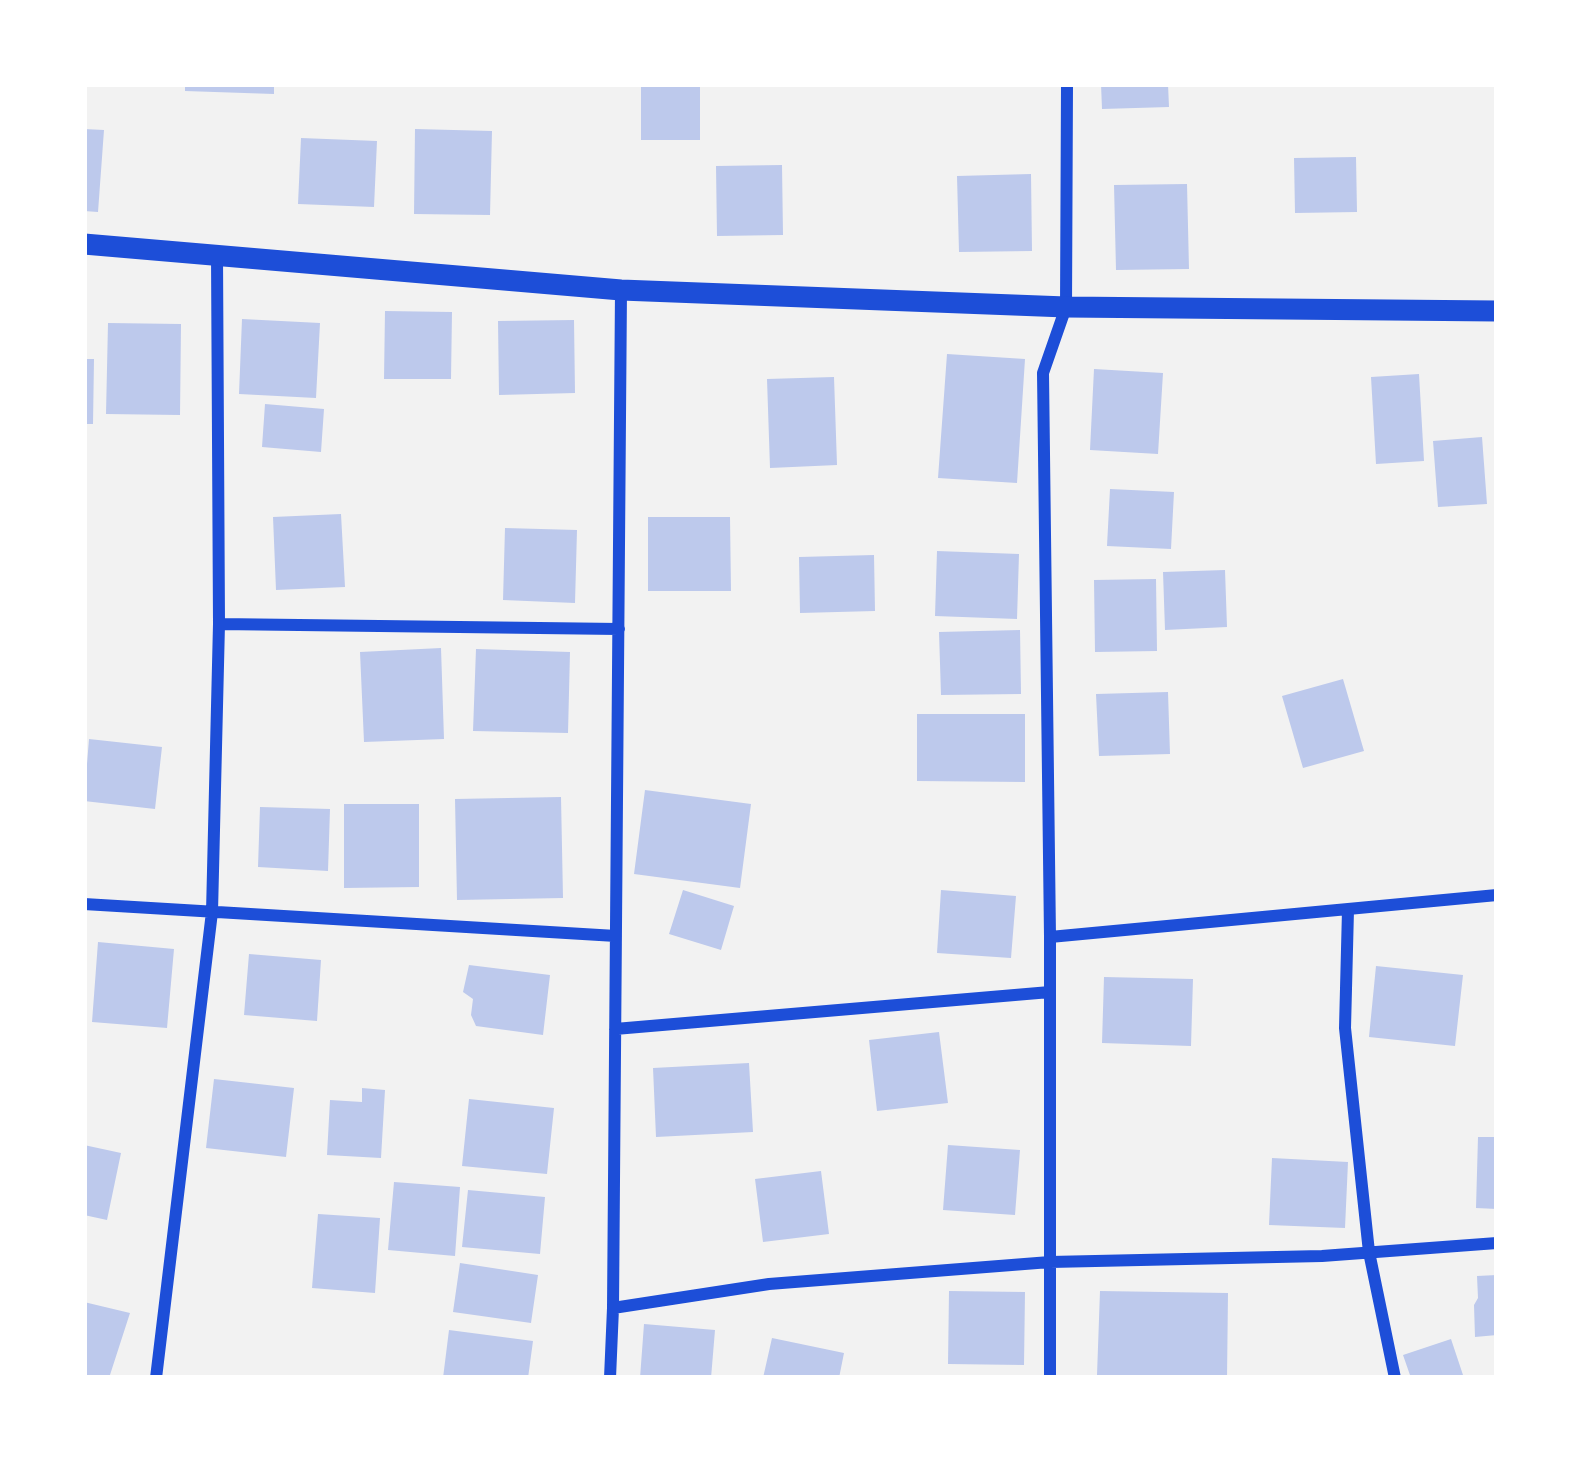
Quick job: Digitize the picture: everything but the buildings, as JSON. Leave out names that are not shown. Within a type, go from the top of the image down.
[{"type":"street","points":[[1050,1378],[1043,373],[1066,308],[1067,84]]},
{"type":"street","points":[[84,244],[621,290],[1066,308],[1497,311]]},
{"type":"street","points":[[156,1378],[212,912],[219,624],[217,255]]},
{"type":"street","points":[[610,1378],[621,290]]},
{"type":"street","points":[[219,624],[619,628]]},
{"type":"street","points":[[1050,938],[1497,896]]},
{"type":"street","points":[[84,904],[616,935]]},
{"type":"street","points":[[1348,910],[1345,1028],[1369,1252],[1394,1378]]},
{"type":"street","points":[[615,1029],[1050,992]]},
{"type":"street","points":[[613,1308],[769,1284],[1050,1262],[1322,1256],[1497,1243]]}]
